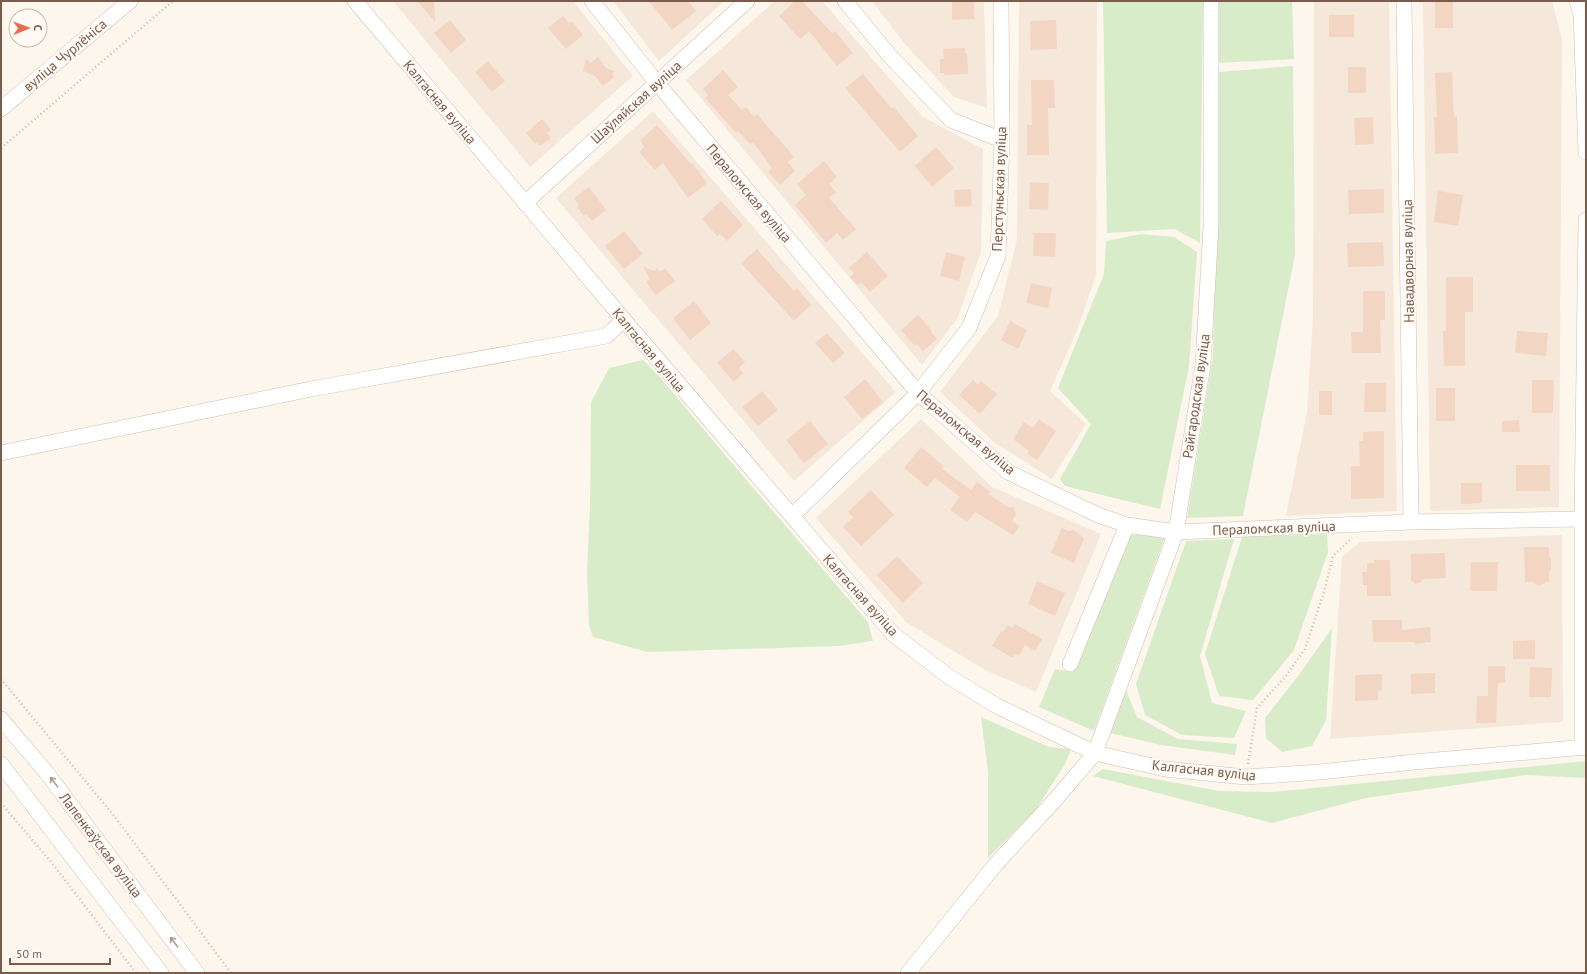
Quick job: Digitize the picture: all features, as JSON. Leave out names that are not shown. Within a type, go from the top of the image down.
[{"type":"street","name":"вуліца Чурлёніса","points":[[1,109],[130,1]]},
{"type":"street","name":"Калгасная вуліца","points":[[355,1],[624,320],[893,634],[948,676],[996,706],[1095,753],[1165,769],[1246,777],[1320,772],[1414,762],[1584,748]]},
{"type":"street","name":"Пераломская вуліца","points":[[592,1],[657,83],[918,393],[1008,472],[1098,515],[1127,525],[1176,532],[1411,522],[1582,519]]},
{"type":"street","name":"Шаўляйская вуліца","points":[[525,202],[747,1]]},
{"type":"street","points":[[845,1],[889,55],[951,120],[1002,140]]},
{"type":"street","name":"Перстуньская вуліца","points":[[792,516],[918,393],[969,328],[998,256],[1002,140],[1001,1]]},
{"type":"street","name":"Райгародская вуліца","points":[[1095,753],[1176,532],[1203,365],[1211,226],[1211,1]]},
{"type":"street","name":"Навадворная вуліца","points":[[1404,1],[1411,522]]},
{"type":"street","points":[[1577,1],[1581,14],[1586,152]]},
{"type":"street","points":[[1584,748],[1582,519],[1586,220]]},
{"type":"street","points":[[1,453],[312,389],[606,336],[624,320]]},
{"type":"street","points":[[1070,664],[1127,525]]},
{"type":"street","name":"Лапенкаўская вуліца","points":[[1,719],[46,772],[198,973]]},
{"type":"street","points":[[908,973],[996,864],[1055,800],[1095,753]]},
{"type":"street","points":[[1,764],[161,973]]},
{"type":"path","points":[[1,148],[173,1]]},
{"type":"path","points":[[1246,777],[1257,708],[1286,676],[1305,649],[1324,592],[1333,556],[1368,524]]},
{"type":"path","points":[[1,679],[115,817],[231,973]]},
{"type":"path","points":[[1,803],[52,863],[136,973]]},
{"type":"shaded area","points":[[393,1],[573,1],[633,76],[530,167]]},
{"type":"shaded area","points":[[613,1],[724,1],[659,61]]},
{"type":"shaded area","points":[[775,1],[822,1],[923,117],[983,149],[981,252],[957,319],[922,365],[686,80]]},
{"type":"shaded area","points":[[872,1],[984,1],[987,108],[954,97],[906,45]]},
{"type":"shaded area","points":[[1019,1],[1097,1],[1096,275],[1076,333],[1050,391],[1086,424],[1052,479],[995,443],[940,392],[998,316],[1017,239]]},
{"type":"shaded area","points":[[1314,1],[1389,1],[1397,511],[1286,516],[1307,412],[1313,318]]},
{"type":"shaded area","points":[[1423,1],[1552,1],[1562,40],[1559,507],[1430,511]]},
{"type":"shaded area","points":[[653,111],[896,392],[794,481],[556,198]]},
{"type":"shaded area","points":[[921,419],[992,487],[1101,534],[1036,692],[985,670],[906,622],[816,518]]},
{"type":"shaded area","points":[[1562,535],[1563,722],[1330,739],[1342,557],[1360,542]]},
{"type":"green space","points":[[1103,1],[1203,1],[1200,243],[1175,229],[1107,233]]},
{"type":"green space","points":[[1218,1],[1292,1],[1294,59],[1217,63]]},
{"type":"green space","points":[[1293,66],[1295,255],[1243,516],[1187,518],[1213,356],[1219,72]]},
{"type":"green space","points":[[1141,234],[1174,237],[1197,252],[1189,366],[1160,509],[1065,486],[1060,479],[1091,424],[1058,388],[1104,274],[1106,241]]},
{"type":"green space","points":[[643,360],[660,377],[868,622],[873,641],[839,646],[648,652],[593,637],[589,625],[587,572],[590,506],[591,402],[609,368]]},
{"type":"green space","points":[[1166,534],[1094,731],[1039,707],[1055,669],[1072,672],[1131,535]]},
{"type":"green space","points":[[1327,534],[1328,552],[1294,650],[1253,700],[1219,696],[1205,654],[1242,537]]},
{"type":"green space","points":[[1234,539],[1200,656],[1212,703],[1246,711],[1234,738],[1182,735],[1145,715],[1136,684],[1186,541]]},
{"type":"green space","points":[[1332,628],[1326,720],[1312,746],[1282,752],[1266,738],[1265,718],[1298,676]]},
{"type":"green space","points":[[1126,690],[1137,717],[1178,739],[1237,744],[1235,755],[1161,745],[1106,732]]},
{"type":"green space","points":[[981,717],[1049,747],[1071,749],[1065,764],[1035,811],[988,858],[988,772]]},
{"type":"green space","points":[[1586,761],[1586,778],[1526,775],[1366,798],[1272,823],[1093,776],[1103,769],[1219,791],[1273,792]]},
{"type":"building","points":[[417,1],[434,1],[435,22]]},
{"type":"building","points":[[649,1],[688,1],[696,11],[672,30]]},
{"type":"building","points":[[795,1],[802,1],[832,33],[835,31],[853,53],[837,66],[809,31],[800,39],[779,16]]},
{"type":"building","points":[[952,1],[974,1],[974,19],[952,20]]},
{"type":"building","points":[[1435,1],[1453,1],[1453,28],[1435,28]]},
{"type":"building","points":[[1329,15],[1354,15],[1354,37],[1329,37]]},
{"type":"building","points":[[563,16],[569,23],[572,21],[583,35],[566,49],[548,28]]},
{"type":"building","points":[[450,20],[466,40],[451,53],[434,33]]},
{"type":"building","points":[[1056,20],[1057,49],[1031,50],[1030,21]]},
{"type":"building","points":[[965,48],[965,53],[967,53],[968,74],[944,75],[944,73],[940,73],[940,59],[944,59],[943,49]]},
{"type":"building","points":[[598,57],[606,68],[615,71],[612,74],[614,77],[603,86],[595,76],[583,71],[586,59],[591,63]]},
{"type":"building","points":[[488,61],[505,81],[492,92],[475,72]]},
{"type":"building","points":[[1348,67],[1366,67],[1366,93],[1348,93]]},
{"type":"building","points":[[723,70],[738,87],[728,95],[742,110],[746,107],[754,117],[757,114],[794,157],[788,162],[795,171],[780,185],[768,172],[772,168],[753,142],[750,144],[738,131],[736,133],[705,98],[708,95],[703,89]]},
{"type":"building","points":[[1452,72],[1454,117],[1457,116],[1458,153],[1435,154],[1434,117],[1437,117],[1435,73]]},
{"type":"building","points":[[863,74],[892,109],[894,107],[918,136],[900,152],[845,88]]},
{"type":"building","points":[[1031,80],[1054,80],[1055,108],[1048,108],[1049,155],[1027,155],[1027,125],[1032,125]]},
{"type":"building","points":[[1373,117],[1374,144],[1355,145],[1354,118]]},
{"type":"building","points":[[542,119],[551,130],[547,133],[551,138],[540,146],[537,142],[535,144],[526,133]]},
{"type":"building","points":[[657,125],[691,164],[692,163],[707,183],[688,198],[663,163],[655,170],[639,152],[644,147],[640,140]]},
{"type":"building","points":[[936,147],[954,168],[932,187],[915,166]]},
{"type":"building","points":[[824,161],[837,177],[829,184],[836,192],[829,198],[856,229],[843,240],[837,233],[826,243],[795,205],[806,195],[797,184]]},
{"type":"building","points":[[1030,182],[1049,183],[1048,210],[1029,209]]},
{"type":"building","points":[[589,187],[606,210],[592,221],[586,214],[584,216],[577,207],[579,205],[574,198]]},
{"type":"building","points":[[971,189],[972,206],[955,207],[954,190]]},
{"type":"building","points":[[1384,189],[1384,213],[1349,214],[1348,190]]},
{"type":"building","points":[[1438,191],[1463,195],[1458,226],[1434,222]]},
{"type":"building","points":[[721,201],[743,225],[727,241],[720,234],[717,236],[702,219]]},
{"type":"building","points":[[624,231],[643,254],[624,269],[605,246]]},
{"type":"building","points":[[1034,233],[1056,233],[1055,257],[1033,256]]},
{"type":"building","points":[[1383,242],[1384,266],[1348,267],[1347,243]]},
{"type":"building","points":[[757,249],[794,291],[797,288],[811,305],[794,321],[741,263]]},
{"type":"building","points":[[867,252],[888,276],[870,292],[861,282],[857,285],[850,277],[854,273],[849,268]]},
{"type":"building","points":[[946,252],[965,257],[959,281],[940,276]]},
{"type":"building","points":[[643,267],[654,271],[657,268],[660,272],[665,268],[675,281],[656,295],[646,282],[650,279]]},
{"type":"building","points":[[1446,277],[1473,277],[1473,312],[1465,312],[1465,366],[1444,366],[1443,331],[1446,331]]},
{"type":"building","points":[[1031,283],[1052,288],[1048,308],[1026,303]]},
{"type":"building","points":[[1363,291],[1385,291],[1385,320],[1380,320],[1381,353],[1352,353],[1351,332],[1363,332]]},
{"type":"building","points":[[694,301],[711,323],[690,340],[673,318]]},
{"type":"building","points":[[918,315],[937,339],[923,351],[917,344],[915,346],[901,330]]},
{"type":"building","points":[[1010,321],[1027,330],[1018,349],[1001,340]]},
{"type":"building","points":[[1517,331],[1548,333],[1546,356],[1515,353]]},
{"type":"building","points":[[827,333],[845,353],[833,363],[815,343]]},
{"type":"building","points":[[733,349],[745,362],[739,368],[743,373],[734,382],[717,363]]},
{"type":"building","points":[[865,379],[883,402],[862,419],[844,397]]},
{"type":"building","points":[[973,380],[978,385],[981,381],[997,394],[980,414],[959,395]]},
{"type":"building","points":[[1532,380],[1554,380],[1553,413],[1532,413]]},
{"type":"building","points":[[1365,383],[1386,383],[1386,412],[1364,412]]},
{"type":"building","points":[[1436,388],[1455,388],[1455,421],[1436,421]]},
{"type":"building","points":[[762,391],[778,410],[758,426],[742,407]]},
{"type":"building","points":[[1319,391],[1332,391],[1332,415],[1319,415]]},
{"type":"building","points":[[1039,419],[1056,431],[1037,460],[1027,454],[1029,451],[1013,439],[1024,422],[1033,428]]},
{"type":"building","points":[[1519,420],[1520,432],[1502,432],[1502,421]]},
{"type":"building","points":[[810,421],[828,444],[804,463],[786,440]]},
{"type":"building","points":[[1384,431],[1384,498],[1351,499],[1351,466],[1360,466],[1359,441],[1363,441],[1363,432]]},
{"type":"building","points":[[921,447],[944,466],[942,469],[971,490],[977,482],[990,492],[988,494],[1010,508],[1013,507],[1016,514],[1012,521],[1020,526],[1013,535],[975,512],[967,522],[950,510],[960,497],[935,478],[927,487],[904,468]]},
{"type":"building","points":[[1516,465],[1550,465],[1550,491],[1516,491]]},
{"type":"building","points":[[1461,483],[1482,483],[1482,503],[1461,504]]},
{"type":"building","points":[[871,490],[894,515],[861,546],[843,527],[853,517],[848,512]]},
{"type":"building","points":[[1062,528],[1068,531],[1074,530],[1084,538],[1074,563],[1051,553]]},
{"type":"building","points":[[1524,547],[1549,547],[1551,571],[1549,571],[1549,582],[1539,586],[1532,582],[1525,582]]},
{"type":"building","points":[[1445,553],[1446,578],[1423,579],[1421,582],[1415,584],[1411,580],[1411,554]]},
{"type":"building","points":[[897,556],[923,583],[903,603],[877,575]]},
{"type":"building","points":[[1374,560],[1390,560],[1391,596],[1367,596],[1367,585],[1363,585],[1362,572],[1367,572],[1367,563],[1374,563]]},
{"type":"building","points":[[1471,562],[1498,562],[1497,591],[1470,591]]},
{"type":"building","points":[[1037,581],[1065,593],[1055,616],[1028,604]]},
{"type":"building","points":[[1372,620],[1402,620],[1402,630],[1430,627],[1431,642],[1415,644],[1415,642],[1373,642]]},
{"type":"building","points":[[1015,624],[1042,639],[1035,651],[1025,645],[1019,656],[1015,654],[1013,658],[992,646],[1001,631],[1003,632],[1008,625],[1012,628]]},
{"type":"building","points":[[1535,640],[1535,659],[1513,659],[1513,641]]},
{"type":"building","points":[[1488,666],[1505,666],[1505,682],[1498,683],[1496,723],[1476,723],[1477,696],[1488,696]]},
{"type":"building","points":[[1530,667],[1552,668],[1551,697],[1529,697]]},
{"type":"building","points":[[1435,673],[1435,693],[1411,694],[1411,674]]},
{"type":"building","points":[[1382,674],[1382,690],[1378,691],[1378,700],[1355,701],[1355,675]]}]
